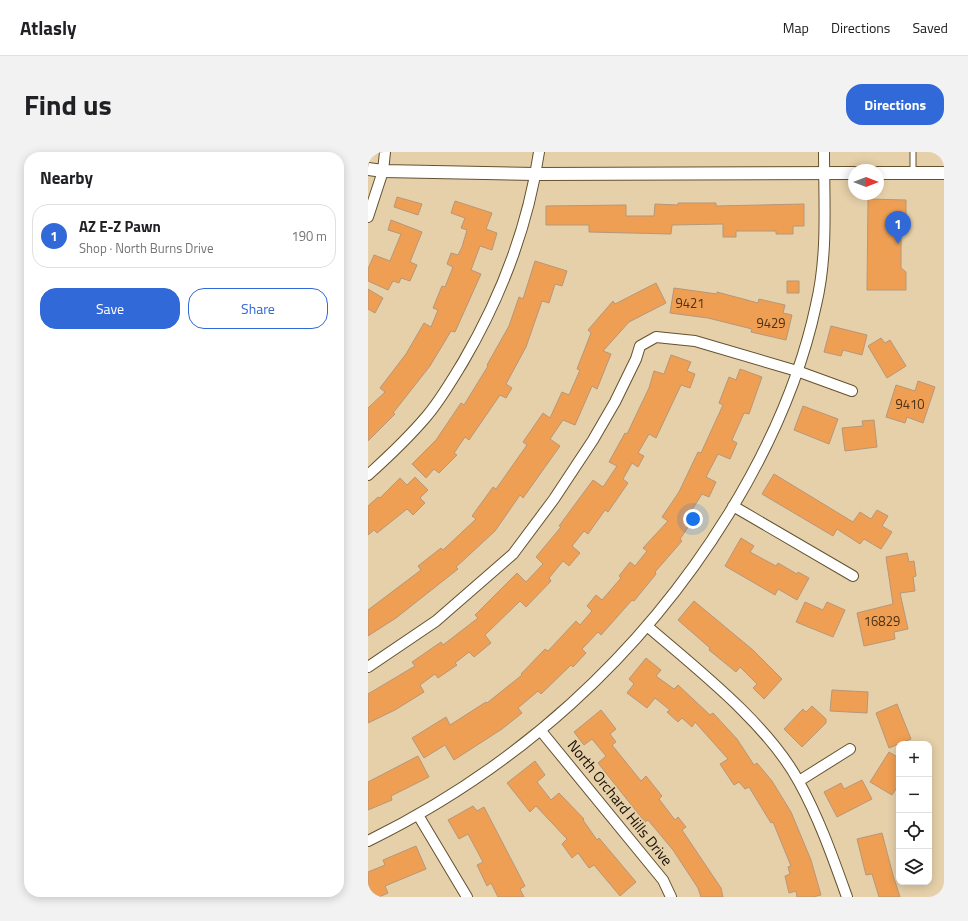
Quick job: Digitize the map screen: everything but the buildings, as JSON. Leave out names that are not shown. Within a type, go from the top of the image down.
[{"type":"street","points":[[368,217],[383,171],[385,152]]},
{"type":"street","points":[[368,475],[427,417],[455,376],[480,332],[506,278],[520,236],[535,174],[538,152]]},
{"type":"street","points":[[368,840],[418,815],[482,775],[541,730],[595,682],[647,626],[694,568],[733,506],[767,444],[798,371],[810,330],[821,279],[824,250],[824,152]]},
{"type":"street","points":[[368,169],[383,171],[535,174],[848,173]]},
{"type":"street","points":[[884,173],[944,173]]},
{"type":"street","points":[[368,667],[436,621],[512,554],[554,499],[593,440],[615,402],[636,359],[640,346],[656,338],[695,341],[798,371],[852,390]]},
{"type":"street","points":[[733,506],[853,576]]},
{"type":"street","points":[[647,626],[719,688],[770,740],[799,781],[829,845],[847,897]]},
{"type":"street","name":"North Orchard Hills Drive","points":[[541,730],[663,880],[671,897]]},
{"type":"street","points":[[799,781],[850,749]]},
{"type":"street","points":[[418,815],[467,897]]},
{"type":"lane","points":[[913,152],[913,173]]},
{"type":"place","name":"AZ E-Z Pawn","points":[[898,244]]}]
